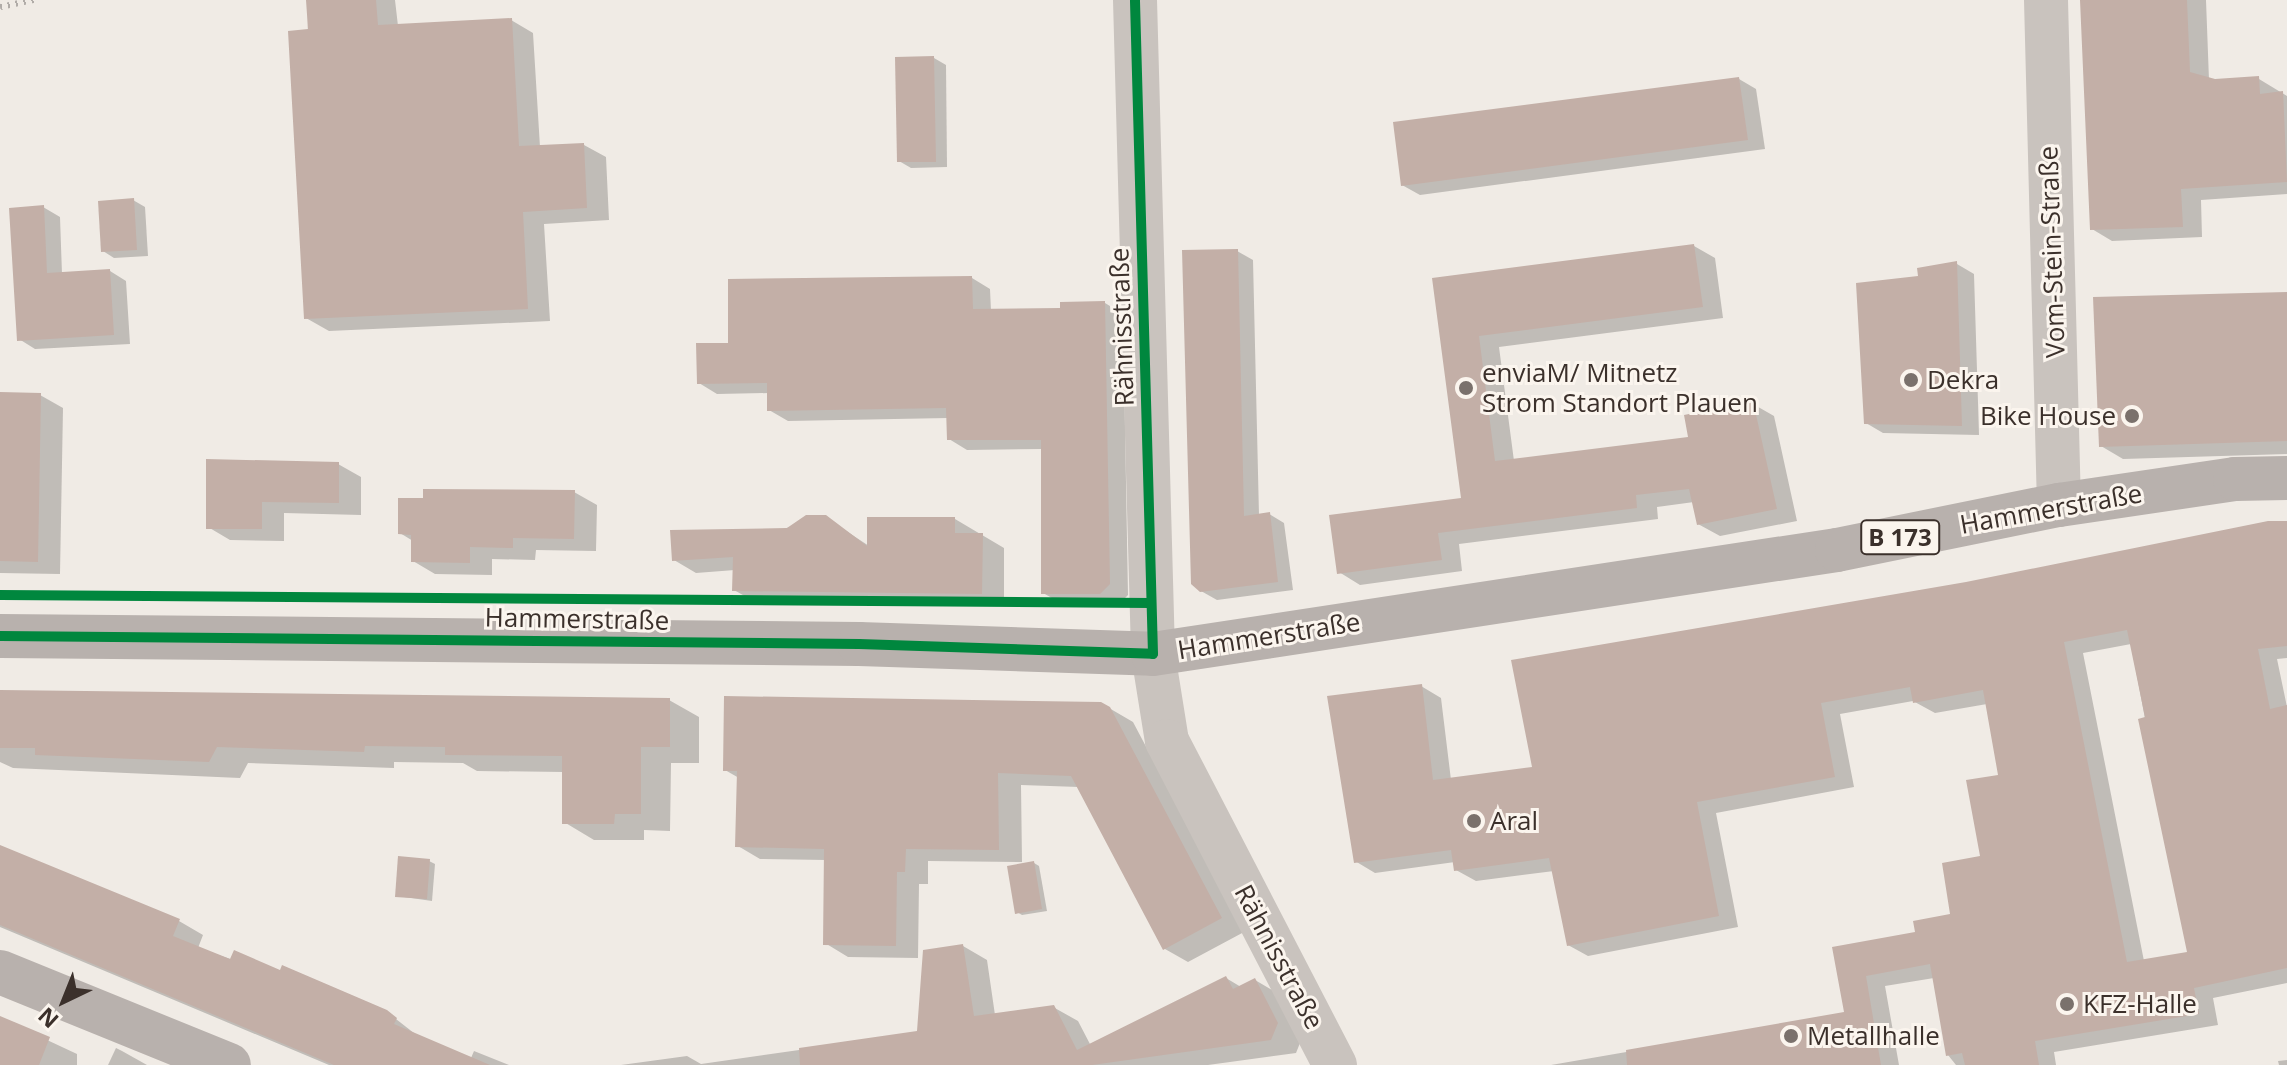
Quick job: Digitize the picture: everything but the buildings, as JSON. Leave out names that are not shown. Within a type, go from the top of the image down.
[{"type":"main road","name":"Hammerstraße","points":[[0,636],[859,644],[1153,654],[1837,550],[2059,505],[2235,479],[2287,478]]},
{"type":"main road","points":[[0,972],[229,1065]]},
{"type":"street","name":"Rähnisstraße","points":[[1135,0],[1153,654],[1167,741],[1335,1065]]},
{"type":"street","name":"Vom-Stein-Straße","points":[[2046,0],[2059,505]]},
{"type":"railway","points":[[0,7],[34,0]]},
{"type":"cycle path","points":[[0,636],[859,644],[1153,654],[1135,0]]},
{"type":"cycle path","points":[[0,595],[1151,603]]},
{"type":"place","name":"Dekra","points":[[1911,380]]},
{"type":"place","name":"enviaM/ Mitnetz Strom Standort Plauen","points":[[1466,388]]},
{"type":"place","name":"Bike House","points":[[2132,416]]},
{"type":"place","name":"Aral","points":[[1474,821]]},
{"type":"place","name":"KFZ-Halle","points":[[2067,1004]]},
{"type":"place","name":"Metallhalle","points":[[1791,1036]]}]
